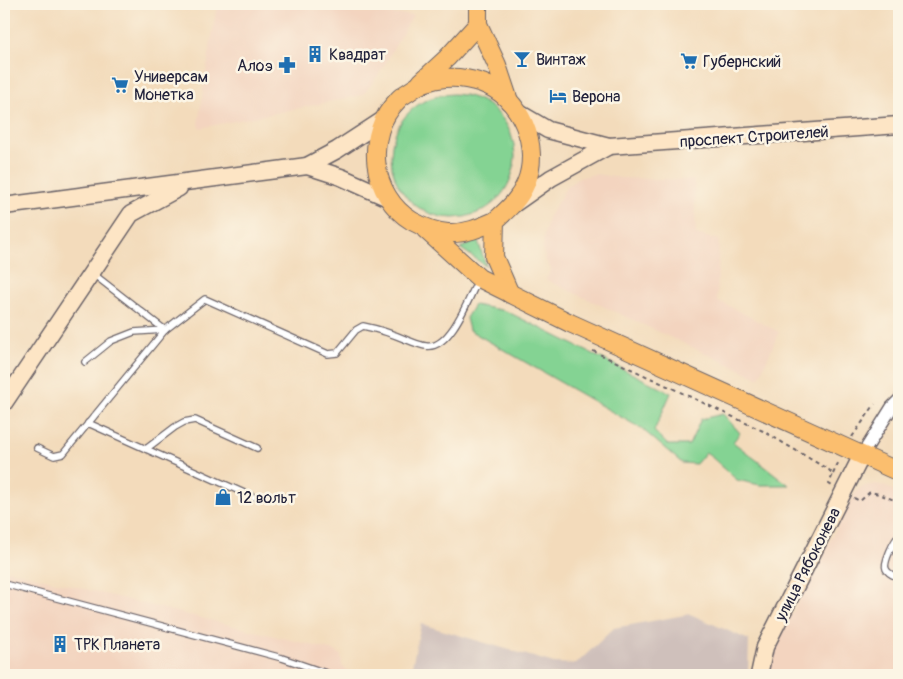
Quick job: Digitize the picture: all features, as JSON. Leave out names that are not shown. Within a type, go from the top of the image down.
[{"type":"main road","points":[[478,4],[478,24],[528,135],[531,159],[526,183],[514,204]]},
{"type":"main road","points":[[478,24],[447,58],[398,100],[383,120],[376,139],[375,160],[379,180],[388,198],[403,215],[423,227],[479,278],[570,323],[899,472]]},
{"type":"main road","points":[[417,85],[441,78],[466,78],[489,86],[514,107],[548,130],[610,146]]},
{"type":"main road","points":[[4,206],[307,166],[337,150],[383,120]]},
{"type":"main road","name":"проспект Строителей","points":[[610,146],[899,125]]},
{"type":"main road","points":[[423,227],[447,233],[472,231],[495,221],[514,204],[551,178],[610,146]]},
{"type":"main road","points":[[307,166],[341,177],[388,198]]},
{"type":"main road","points":[[4,403],[131,214],[189,182]]},
{"type":"main road","points":[[495,221],[494,257],[510,294]]},
{"type":"main road","name":"улица Рябоконева","points":[[759,675],[765,647],[862,455]]},
{"type":"street","points":[[862,455],[892,407],[899,400]]},
{"type":"lane","points":[[91,273],[165,330]]},
{"type":"lane","points":[[37,448],[54,456],[63,454],[165,330],[205,299],[328,354],[337,353],[356,330],[363,326],[375,328],[426,346],[436,346],[447,338],[479,278]]},
{"type":"lane","points":[[85,362],[111,341],[134,332],[165,330]]},
{"type":"lane","points":[[146,449],[175,426],[195,420],[257,448]]},
{"type":"lane","points":[[88,423],[254,497]]},
{"type":"lane","points":[[899,536],[895,539],[885,564],[885,569],[889,574],[899,578]]},
{"type":"lane","points":[[4,584],[282,658],[332,675]]},
{"type":"path","points":[[593,351],[763,431],[830,470],[833,474],[829,484],[860,501],[870,492],[899,502]]},
{"type":"shaded area","points":[[217,4],[276,4],[321,10],[413,15],[379,74],[363,95],[200,128],[198,124]]},
{"type":"shaded area","points":[[595,174],[621,178],[694,180],[696,234],[719,240],[717,300],[779,332],[759,378],[546,280],[551,269],[546,261],[543,249],[548,218],[567,186],[579,178]]},
{"type":"shaded area","points":[[876,484],[899,493],[899,675],[766,675],[775,646],[855,493],[861,487]]},
{"type":"shaded area","points":[[4,569],[335,651],[341,655],[342,666],[354,675],[4,675]]},
{"type":"shaded area","points":[[690,614],[749,640],[748,675],[419,675],[411,671],[421,624],[554,663],[576,664],[614,628]]},
{"type":"green space","points":[[453,94],[477,98],[497,112],[511,132],[515,156],[511,180],[497,200],[477,214],[453,218],[429,214],[409,200],[395,180],[391,156],[395,132],[409,112],[429,98]]},
{"type":"green space","points":[[478,241],[486,266],[460,248]]},
{"type":"green space","points":[[474,305],[506,311],[671,393],[654,431],[668,445],[689,445],[701,419],[723,414],[740,433],[733,442],[789,485],[760,485],[737,480],[706,452],[696,464],[682,463],[642,429],[469,330],[466,318]]},
{"type":"place","name":"Квадрат","points":[[315,54]]},
{"type":"place","name":"Винтаж","points":[[522,59]]},
{"type":"place","name":"Губернский","points":[[689,61]]},
{"type":"place","name":"Алоэ","points":[[287,65]]},
{"type":"place","name":"Универсам Монетка","points":[[120,85]]},
{"type":"place","name":"Верона","points":[[558,96]]},
{"type":"place","name":"12 вольт","points":[[223,497]]},
{"type":"place","name":"ТРК Планета","points":[[60,644]]}]
